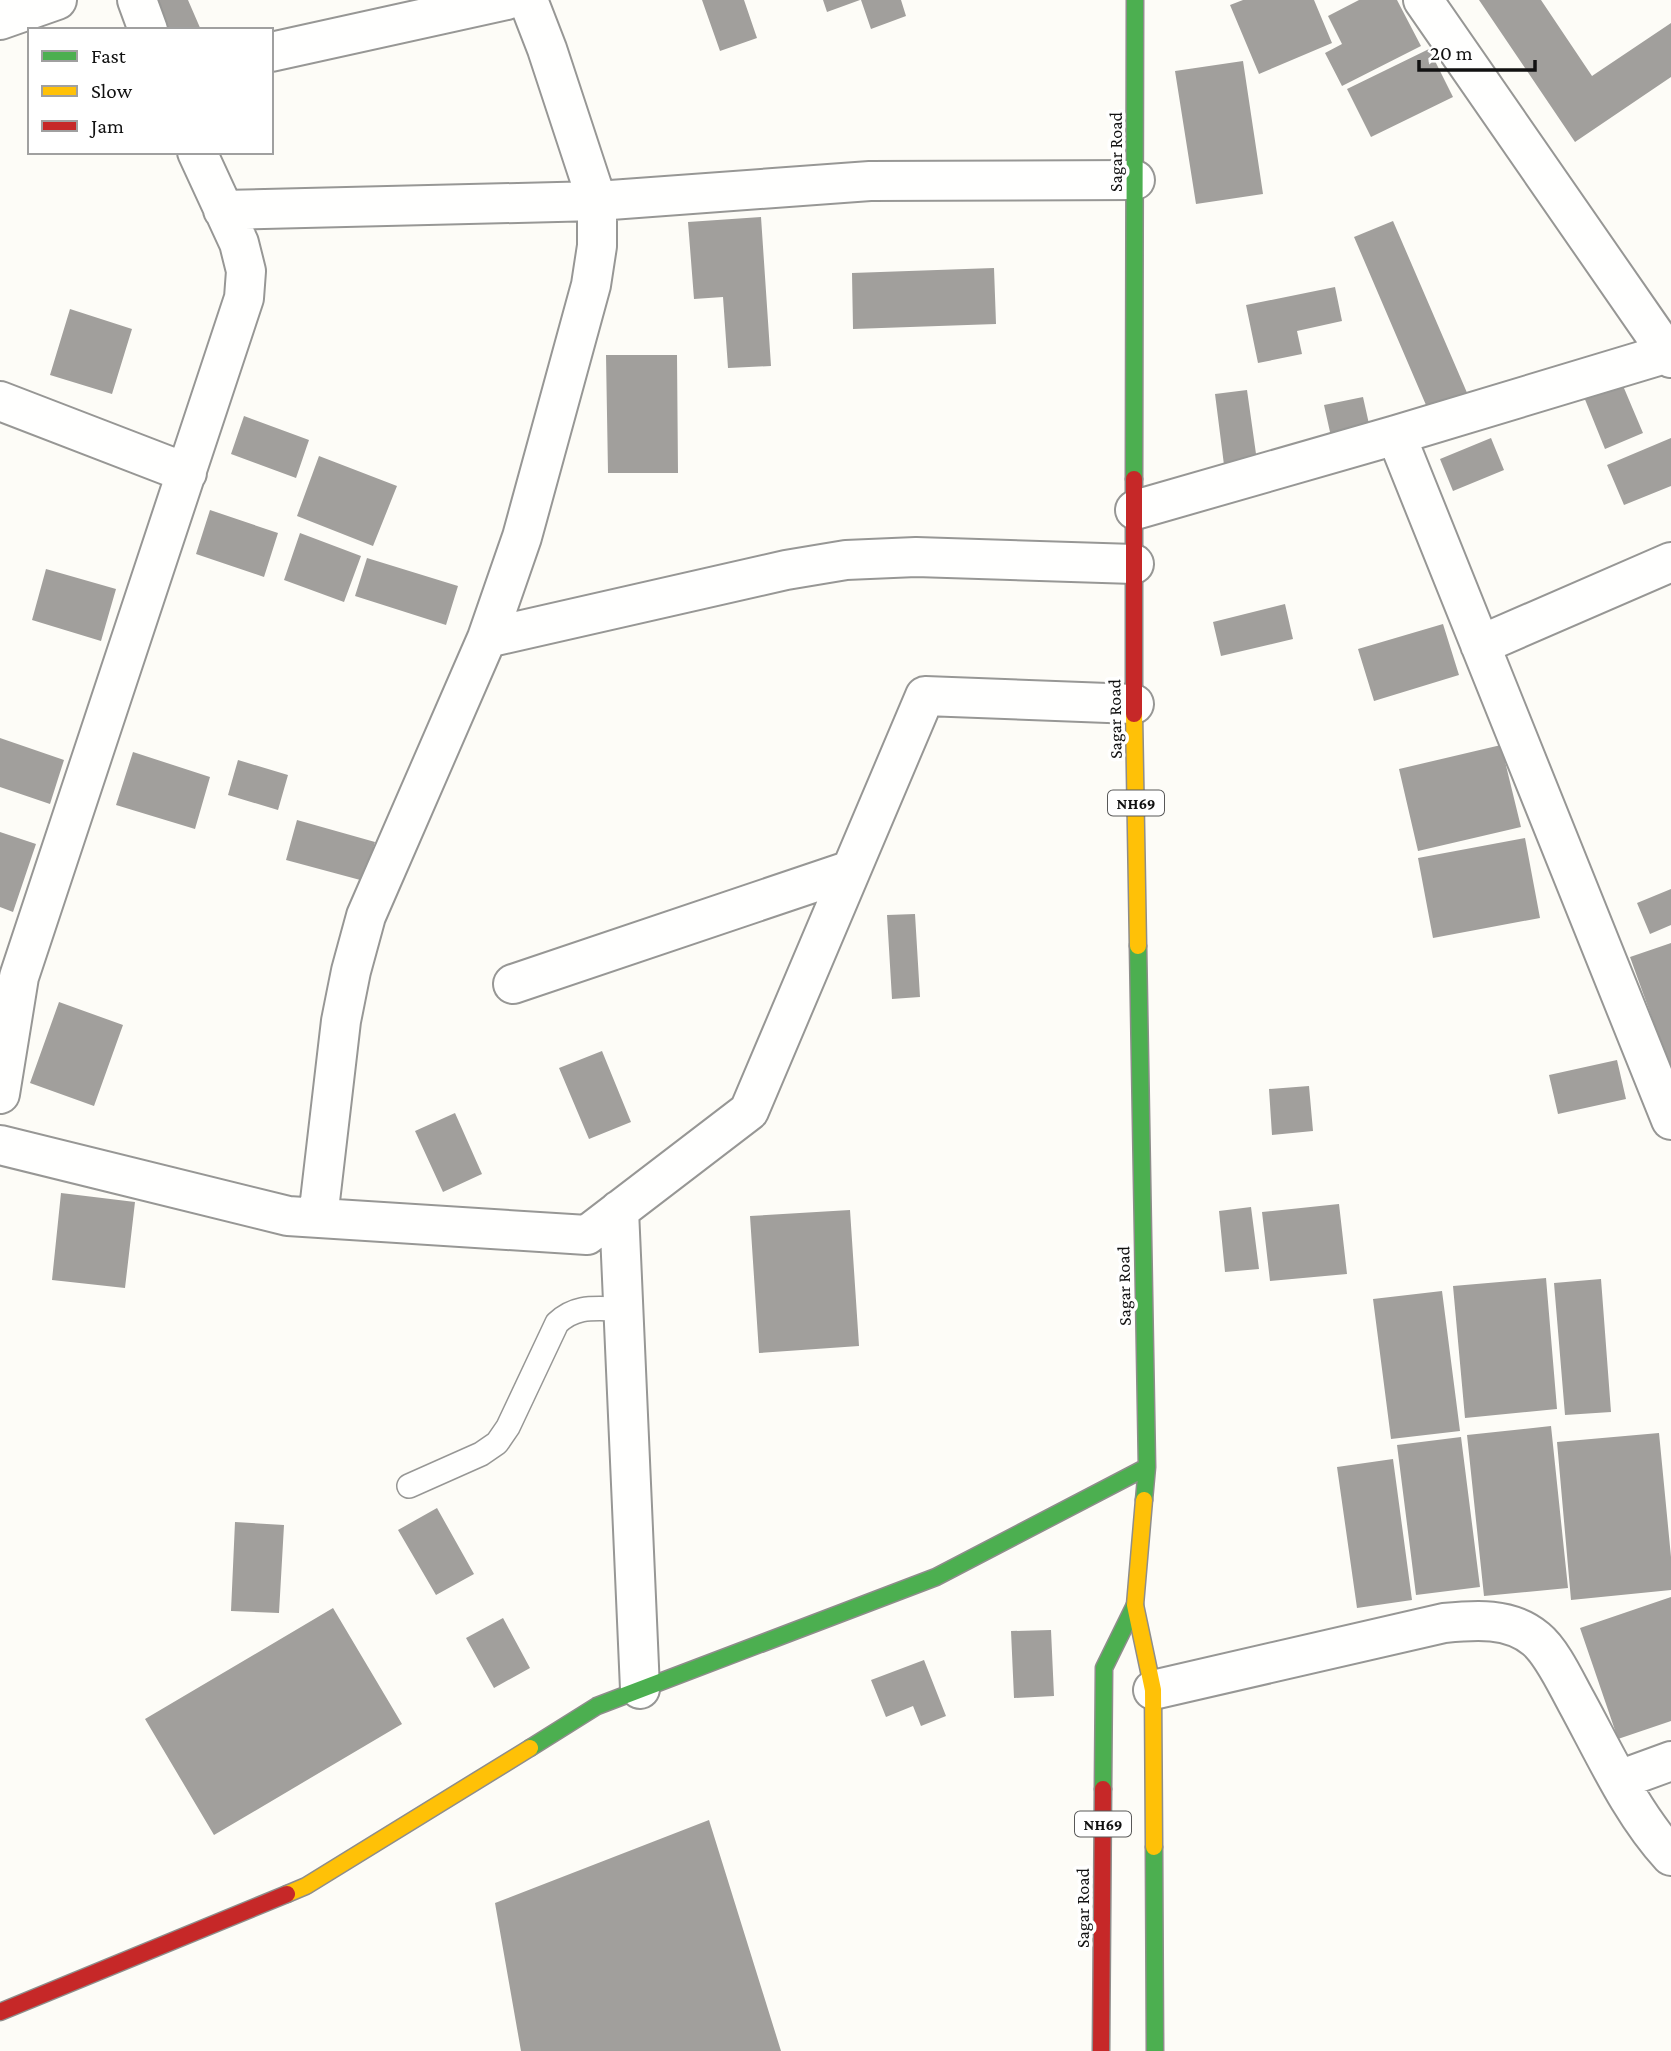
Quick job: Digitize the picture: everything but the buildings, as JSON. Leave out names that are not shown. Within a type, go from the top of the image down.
[{"type":"main road","name":"Sagar Road","points":[[1135,0],[1134,704],[1147,1467],[1135,1605],[1153,1690],[1156,2051]]},
{"type":"main road","points":[[0,2012],[306,1886],[597,1706],[936,1577],[1147,1467]]},
{"type":"main road","name":"Sagar Road","points":[[1101,2051],[1104,1668],[1135,1605]]},
{"type":"street","points":[[0,20],[57,0]]},
{"type":"street","points":[[137,0],[147,28]]},
{"type":"street","points":[[273,52],[508,0]]},
{"type":"street","points":[[318,1218],[341,1021],[366,916],[487,638],[522,537],[591,285],[597,246],[597,201],[528,0]]},
{"type":"street","points":[[1135,510],[1670,356],[1423,0]]},
{"type":"street","points":[[0,1094],[9,974],[187,473],[244,298],[247,271],[239,243],[198,154]]},
{"type":"street","points":[[223,210],[597,201],[870,181],[1135,180]]},
{"type":"street","points":[[0,401],[187,473]]},
{"type":"street","points":[[1396,435],[1671,1120]]},
{"type":"street","points":[[487,638],[786,570],[846,560],[916,557],[1134,564]]},
{"type":"street","points":[[1480,645],[1671,562]]},
{"type":"street","points":[[0,1145],[288,1216],[587,1235],[749,1111],[925,696],[1134,704]]},
{"type":"street","points":[[513,984],[851,870]]},
{"type":"street","points":[[619,1210],[640,1689]]},
{"type":"street","points":[[1153,1690],[1444,1623],[1476,1620],[1509,1624],[1536,1639],[1556,1665],[1619,1780],[1659,1843],[1671,1856]]},
{"type":"street","points":[[1619,1780],[1671,1761]]},
{"type":"lane","points":[[409,1486],[481,1454],[497,1443],[508,1427],[557,1323],[568,1313],[582,1309],[623,1309]]},
{"type":"traffic: fast","points":[[1134,479],[1135,0]]},
{"type":"traffic: fast","points":[[1138,946],[1147,1467],[1144,1500]]},
{"type":"traffic: fast","points":[[530,1748],[597,1706],[936,1577],[1147,1467]]},
{"type":"traffic: fast","points":[[1103,1789],[1104,1668],[1135,1605]]},
{"type":"traffic: fast","points":[[1154,1847],[1155,2051]]},
{"type":"traffic: slow","points":[[1134,714],[1138,946]]},
{"type":"traffic: slow","points":[[1144,1500],[1135,1605],[1153,1690],[1154,1847]]},
{"type":"traffic: slow","points":[[287,1894],[306,1886],[530,1748]]},
{"type":"traffic: jam","points":[[1134,479],[1134,714]]},
{"type":"traffic: jam","points":[[1101,2051],[1103,1789]]},
{"type":"traffic: jam","points":[[0,2012],[287,1894]]}]
